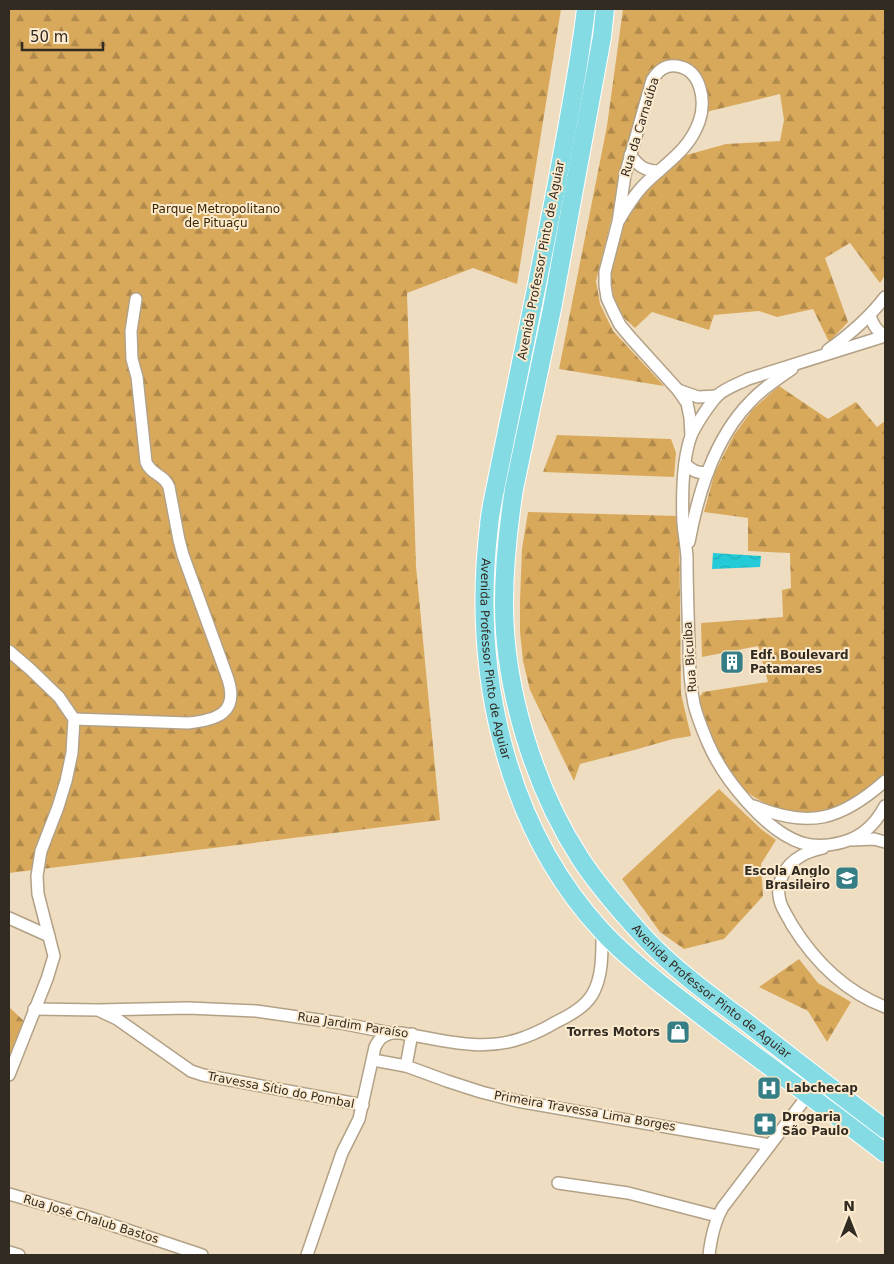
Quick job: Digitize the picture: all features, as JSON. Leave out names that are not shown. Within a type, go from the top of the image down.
[{"type":"main road","name":"Avenida Professor Pinto de Aguiar","points":[[586,9],[565,140],[489,526],[486,562],[486,642],[491,688],[507,761],[534,832],[549,860],[585,912],[602,932],[678,997],[885,1152]]},
{"type":"main road","name":"Avenida Professor Pinto de Aguiar","points":[[605,9],[602,37],[566,238],[514,489],[508,529],[504,598],[506,642],[520,718],[545,793],[572,845],[589,872],[646,939],[706,992],[885,1129]]},
{"type":"street","name":"Rua da Carnaúba","points":[[618,222],[642,187],[687,145],[700,120],[702,110],[700,88],[690,71],[681,67],[672,66],[664,68],[657,72],[652,80],[625,175],[618,222],[605,272],[605,285],[607,298],[620,325],[678,390],[687,403],[691,435]]},
{"type":"street","points":[[630,155],[637,163],[649,171],[659,171]]},
{"type":"street","name":"Rua Bicuíba","points":[[820,356],[844,339],[885,297]]},
{"type":"street","points":[[74,719],[201,722],[223,713],[230,706],[232,699],[228,679],[183,555],[169,487],[163,477],[148,468],[146,462],[137,376],[132,359],[132,331],[136,299]]},
{"type":"street","points":[[870,314],[877,330],[885,336]]},
{"type":"street","name":"Rua Bicuíba","points":[[883,810],[875,823],[850,840],[829,846],[804,843],[778,830],[766,820],[729,780],[717,763],[694,705],[691,686],[687,554],[683,524],[683,500],[685,464],[691,435],[717,396],[732,386],[748,379],[885,336]]},
{"type":"street","name":"Rua Bicuíba","points":[[687,554],[698,500],[708,472],[732,423],[750,401],[766,387],[800,364]]},
{"type":"street","points":[[732,386],[743,390],[750,401]]},
{"type":"street","points":[[678,390],[698,397],[717,396]]},
{"type":"street","points":[[685,464],[696,472],[708,472]]},
{"type":"street","points":[[9,652],[59,697],[74,719],[72,753],[66,780],[42,851],[37,876],[38,894],[54,956],[47,979],[9,1075]]},
{"type":"street","name":"Rua Bicuíba","points":[[750,804],[769,812],[797,818],[821,817],[837,813],[863,800],[885,781]]},
{"type":"street","points":[[863,800],[871,800],[883,810]]},
{"type":"street","points":[[793,839],[791,827],[797,818]]},
{"type":"street","points":[[850,840],[874,839],[885,842]]},
{"type":"street","points":[[829,846],[802,855],[784,871],[778,892],[780,902],[799,935],[821,965],[850,988],[885,1007]]},
{"type":"street","points":[[9,918],[49,936]]},
{"type":"street","name":"Rua Jardim Paraíso","points":[[34,1009],[197,1008],[256,1011],[340,1023],[391,1033],[401,1032],[463,1044],[501,1043],[524,1038],[584,1005],[595,989],[600,967],[602,932]]},
{"type":"street","name":"Travessa Sítio do Pombal","points":[[98,1010],[117,1019],[191,1071],[363,1105]]},
{"type":"street","points":[[307,1255],[342,1154],[359,1119],[378,1040],[391,1033]]},
{"type":"street","points":[[406,1066],[412,1034]]},
{"type":"street","name":"Primeira Travessa Lima Borges","points":[[373,1060],[396,1063],[481,1092],[517,1101],[770,1145]]},
{"type":"street","points":[[709,1255],[717,1216],[808,1095]]},
{"type":"street","points":[[558,1183],[628,1193],[717,1216]]},
{"type":"street","name":"Rua José Chalub Bastos","points":[[9,1194],[85,1216],[202,1255]]},
{"type":"street","points":[[9,1252],[19,1255]]},
{"type":"green space","name":"Parque Metropolitano de Pituaçu","points":[[9,9],[561,9],[517,284],[473,268],[407,293],[416,566],[440,820],[9,873]]},
{"type":"green space","points":[[623,9],[885,9],[885,275],[880,283],[850,243],[825,258],[848,322],[829,342],[813,309],[777,317],[759,311],[714,315],[709,330],[652,312],[635,328],[619,313],[607,281],[636,186],[683,156],[726,144],[780,141],[784,120],[780,94],[706,112],[701,82],[673,61],[650,70],[645,84],[596,281],[600,304],[613,331],[664,386],[559,369],[607,126]]},
{"type":"green space","points":[[779,386],[828,419],[856,402],[877,427],[885,421],[885,772],[881,780],[832,813],[805,815],[776,809],[754,797],[718,770],[694,705],[703,692],[768,682],[758,646],[702,657],[701,623],[783,617],[782,590],[791,588],[790,553],[748,551],[748,518],[704,512],[715,472],[734,435],[753,409]]},
{"type":"green space","points":[[557,435],[671,439],[676,453],[674,477],[543,472]]},
{"type":"green space","points":[[528,512],[679,516],[681,694],[691,736],[580,764],[574,781],[530,690],[523,661],[520,632],[520,600],[522,549]]},
{"type":"green space","points":[[719,789],[761,829],[776,840],[761,864],[763,896],[724,939],[684,949],[660,932],[622,879]]},
{"type":"green space","points":[[799,959],[818,983],[851,1002],[827,1042],[808,1011],[759,987]]},
{"type":"green space","points":[[9,1007],[25,1022],[9,1067]]},
{"type":"water","points":[[713,553],[761,556],[760,567],[712,569]]},
{"type":"place","name":"Edf. Boulevard Patamares","points":[[732,662]]},
{"type":"place","name":"Escola Anglo Brasileiro","points":[[847,878]]},
{"type":"place","name":"Torres Motors","points":[[678,1032]]},
{"type":"place","name":"Labchecap","points":[[769,1088]]},
{"type":"place","name":"Drogaria São Paulo","points":[[765,1124]]}]
